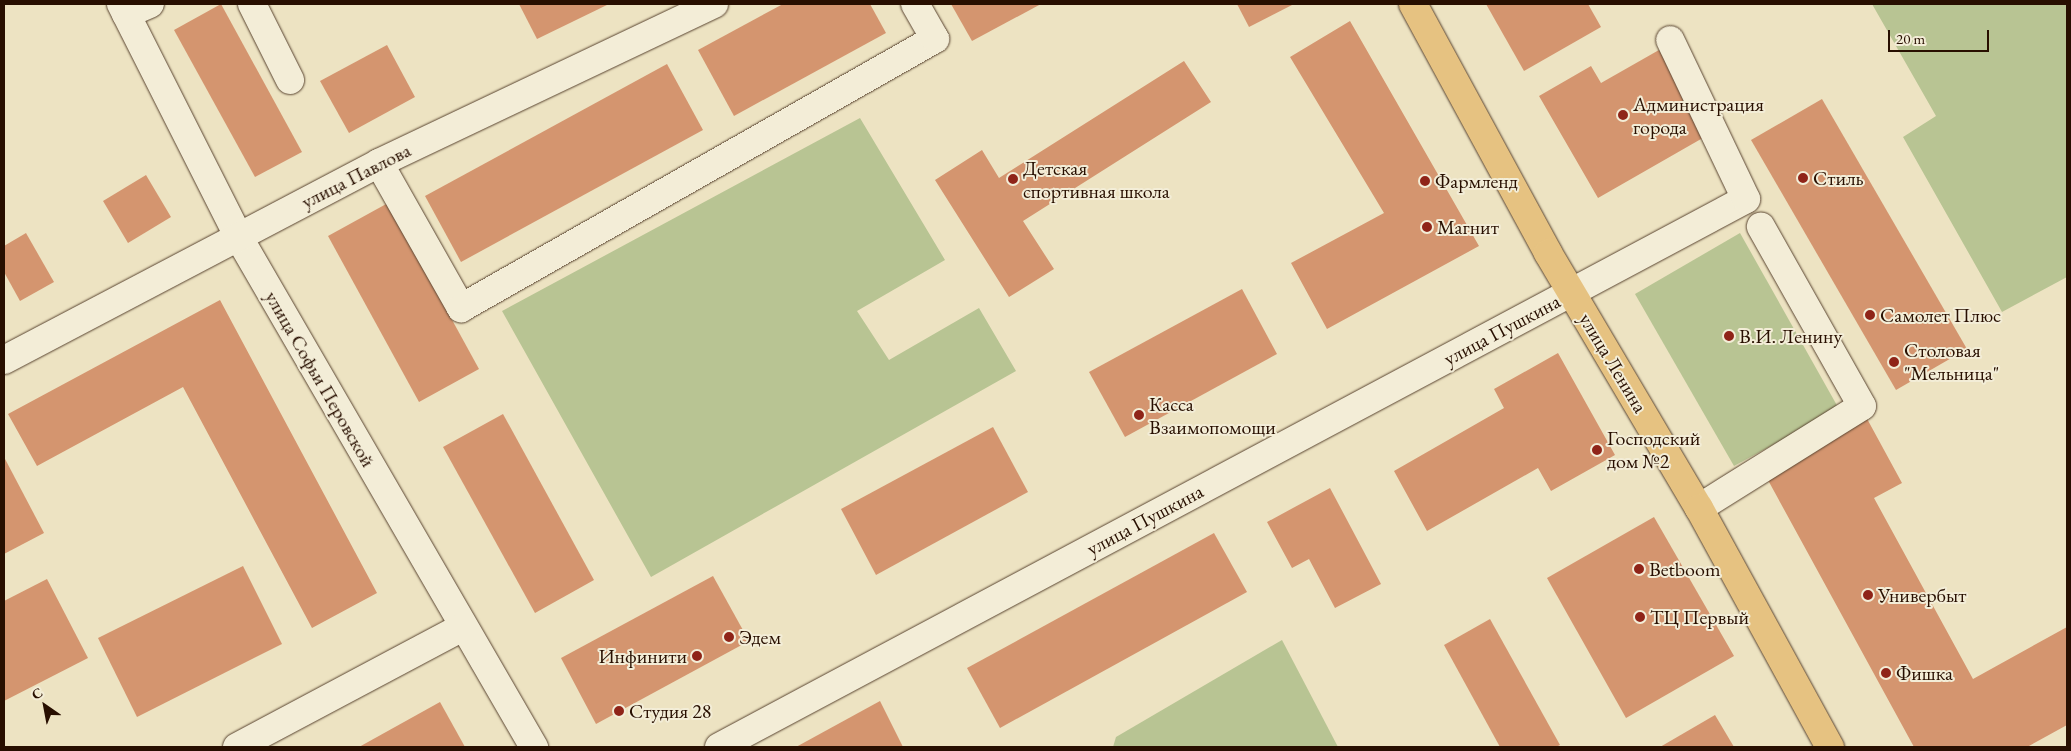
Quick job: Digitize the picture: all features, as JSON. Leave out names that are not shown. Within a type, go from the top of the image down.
[{"type":"main road","name":"улица Ленина","points":[[1413,4],[1570,293],[1699,508],[1830,747]]},
{"type":"street","points":[[252,4],[290,80]]},
{"type":"street","name":"улица Павлова","points":[[4,360],[379,163],[714,4]]},
{"type":"street","points":[[379,163],[461,308],[935,39],[915,4]]},
{"type":"street","name":"улица Софьи Перовской","points":[[132,7],[238,236],[463,628],[534,747]]},
{"type":"street","name":"улица Пушкина","points":[[719,747],[1746,200],[1670,40]]},
{"type":"street","points":[[1699,508],[1862,406],[1761,227]]},
{"type":"street","points":[[237,747],[463,628]]},
{"type":"green space","points":[[1872,4],[2067,4],[2067,277],[2002,312],[1903,137],[1936,116]]},
{"type":"green space","points":[[860,118],[945,260],[857,311],[889,360],[979,308],[1016,371],[651,577],[502,311]]},
{"type":"green space","points":[[1740,233],[1839,409],[1734,466],[1635,294]]},
{"type":"green space","points":[[1282,640],[1338,747],[1113,747],[1116,737]]},
{"type":"building","points":[[221,4],[302,152],[255,177],[174,30]]},
{"type":"building","points":[[519,4],[609,4],[537,39]]},
{"type":"building","points":[[783,4],[870,4],[886,33],[734,116],[698,50]]},
{"type":"building","points":[[951,4],[1041,4],[972,41]]},
{"type":"building","points":[[1237,4],[1294,4],[1249,27]]},
{"type":"building","points":[[1486,4],[1588,4],[1601,27],[1524,71]]},
{"type":"building","points":[[1350,21],[1479,246],[1327,329],[1291,263],[1384,213],[1290,57]]},
{"type":"building","points":[[387,45],[415,97],[349,133],[320,81]]},
{"type":"building","name":"Администрация города","points":[[1659,50],[1708,135],[1598,198],[1539,96],[1591,66],[1601,83]]},
{"type":"building","name":"Детская спортивная школа","points":[[1184,61],[1211,102],[1023,221],[1054,269],[1009,297],[935,180],[982,150],[999,178]]},
{"type":"building","points":[[667,64],[703,130],[461,262],[425,196]]},
{"type":"building","points":[[1822,99],[1967,349],[1896,390],[1751,140]]},
{"type":"building","points":[[146,175],[171,217],[128,243],[103,201]]},
{"type":"building","points":[[388,203],[479,369],[419,402],[328,236]]},
{"type":"building","points":[[26,233],[54,282],[20,301],[4,272],[4,246]]},
{"type":"building","points":[[1242,289],[1277,354],[1125,437],[1089,372]]},
{"type":"building","points":[[220,300],[377,593],[312,628],[183,387],[37,466],[8,414]]},
{"type":"building","points":[[1558,353],[1615,455],[1551,491],[1538,468],[1427,531],[1394,471],[1504,408],[1494,389]]},
{"type":"building","points":[[503,414],[594,580],[535,613],[443,447]]},
{"type":"building","points":[[1865,415],[1902,483],[1874,498],[1973,679],[2067,627],[2067,725],[2027,747],[1914,747],[1763,471]]},
{"type":"building","points":[[993,427],[1028,492],[876,575],[841,509]]},
{"type":"building","points":[[4,457],[44,533],[4,554]]},
{"type":"building","points":[[1330,488],[1381,584],[1335,608],[1309,559],[1292,568],[1267,522]]},
{"type":"building","name":"ТЦ Первый","points":[[1654,517],[1734,656],[1626,718],[1547,578]]},
{"type":"building","points":[[1214,533],[1247,592],[1000,728],[967,668]]},
{"type":"building","points":[[243,566],[282,644],[137,717],[98,638]]},
{"type":"building","points":[[713,576],[749,641],[596,724],[561,658]]},
{"type":"building","points":[[47,579],[88,658],[4,701],[4,601]]},
{"type":"building","points":[[1490,619],[1560,745],[1556,747],[1500,747],[1444,645]]},
{"type":"building","points":[[880,701],[903,747],[796,747]]},
{"type":"building","points":[[440,702],[465,747],[359,747]]},
{"type":"building","points":[[1715,715],[1734,747],[1660,747]]},
{"type":"place","name":"Администрация города","points":[[1623,115]]},
{"type":"place","name":"Стиль","points":[[1803,178]]},
{"type":"place","name":"Детская спортивная школа","points":[[1013,179]]},
{"type":"place","name":"Фармленд","points":[[1425,181]]},
{"type":"place","name":"Магнит","points":[[1427,227]]},
{"type":"place","name":"Самолет Плюс","points":[[1870,315]]},
{"type":"place","name":"В.И. Ленину","points":[[1729,336]]},
{"type":"place","name":"Столовая \"Мельница\"","points":[[1894,362]]},
{"type":"place","name":"Касса Взаимопомощи","points":[[1139,415]]},
{"type":"place","name":"Господский дом №2","points":[[1597,450]]},
{"type":"place","name":"Betboom","points":[[1639,569]]},
{"type":"place","name":"Универбыт","points":[[1868,595]]},
{"type":"place","name":"ТЦ Первый","points":[[1640,617]]},
{"type":"place","name":"Эдем","points":[[729,637]]},
{"type":"place","name":"Инфинити","points":[[697,656]]},
{"type":"place","name":"Фишка","points":[[1886,673]]},
{"type":"place","name":"Студия 28","points":[[619,711]]}]
